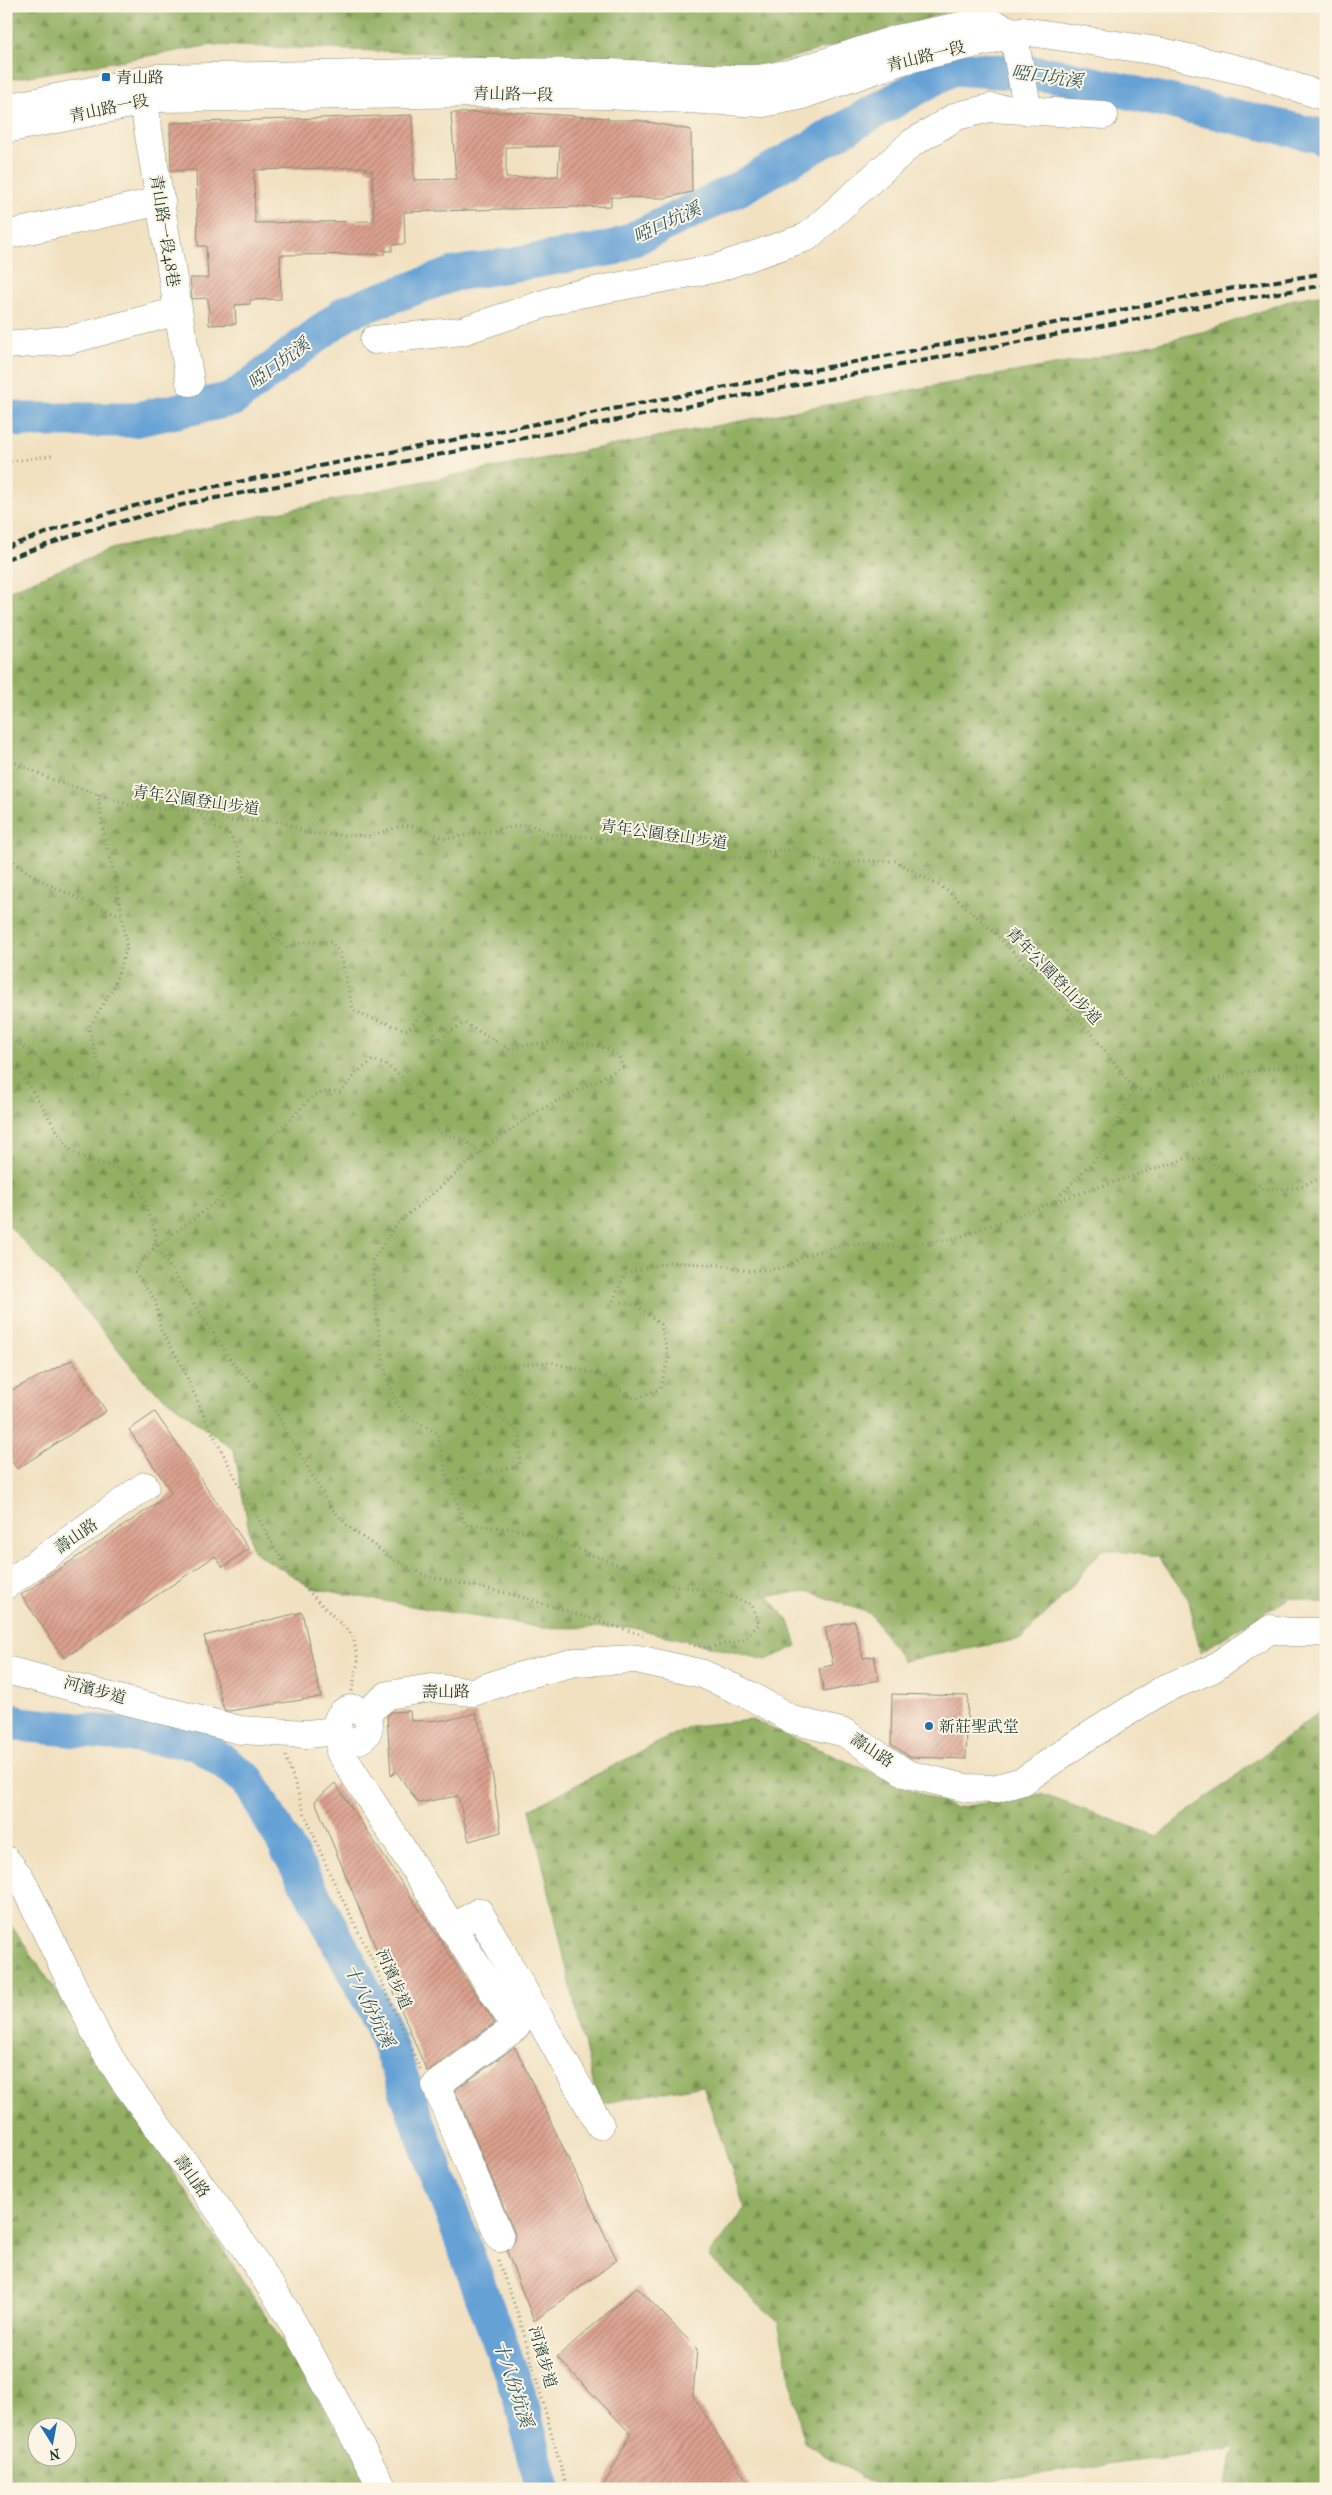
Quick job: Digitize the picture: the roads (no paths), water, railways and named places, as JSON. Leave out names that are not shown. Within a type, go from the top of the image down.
[{"type":"street","name":"青山路一段","points":[[6,108],[142,90],[474,72],[610,73],[759,79],[793,73],[897,39],[986,21],[1015,42],[1076,37],[1157,51],[1248,72],[1326,97]]},
{"type":"street","points":[[1015,42],[1028,111]]},
{"type":"street","name":"青山路一段","points":[[6,129],[142,90]]},
{"type":"street","name":"青山路一段48巷","points":[[142,90],[190,382]]},
{"type":"street","points":[[374,340],[462,331],[568,296],[718,268],[807,237],[912,144],[957,116],[990,108],[1104,115]]},
{"type":"street","points":[[6,235],[161,201]]},
{"type":"street","points":[[6,344],[69,340],[178,311]]},
{"type":"street","name":"壽山路","points":[[6,1585],[145,1486]]},
{"type":"street","name":"壽山路","points":[[349,1723],[388,1695],[431,1688],[473,1692],[517,1677],[576,1662],[638,1659],[703,1674],[749,1695],[793,1720],[845,1733],[907,1774],[966,1788],[994,1788],[1024,1781],[1084,1739],[1164,1689],[1212,1669],[1271,1629],[1290,1632],[1326,1632]]},
{"type":"street","points":[[6,1670],[240,1730],[308,1734],[349,1723]]},
{"type":"street","points":[[349,1723],[340,1752],[516,2027],[436,2085],[499,2248]]},
{"type":"street","name":"壽山路","points":[[6,1860],[21,1879],[105,2049],[123,2079],[280,2302],[307,2347],[345,2422],[384,2489]]},
{"type":"street","points":[[452,1929],[479,1912],[600,2125]]},
{"type":"waterway","name":"啞口坑溪","points":[[6,416],[22,420],[133,420],[233,399],[347,312],[454,274],[614,248],[738,189],[952,68],[1055,75],[1320,136],[1326,140]]},
{"type":"waterway","name":"十八份坑溪","points":[[6,1717],[20,1724],[197,1742],[249,1781],[309,1887],[380,2020],[520,2397],[543,2489]]},
{"type":"railway","points":[[6,547],[83,520],[186,492],[1234,288],[1326,273]]},
{"type":"railway","points":[[6,559],[86,531],[190,503],[1235,300],[1326,285]]},
{"type":"place","name":"青山路","points":[[106,77]]},
{"type":"place","name":"新莊聖武堂","points":[[929,1726]]}]
